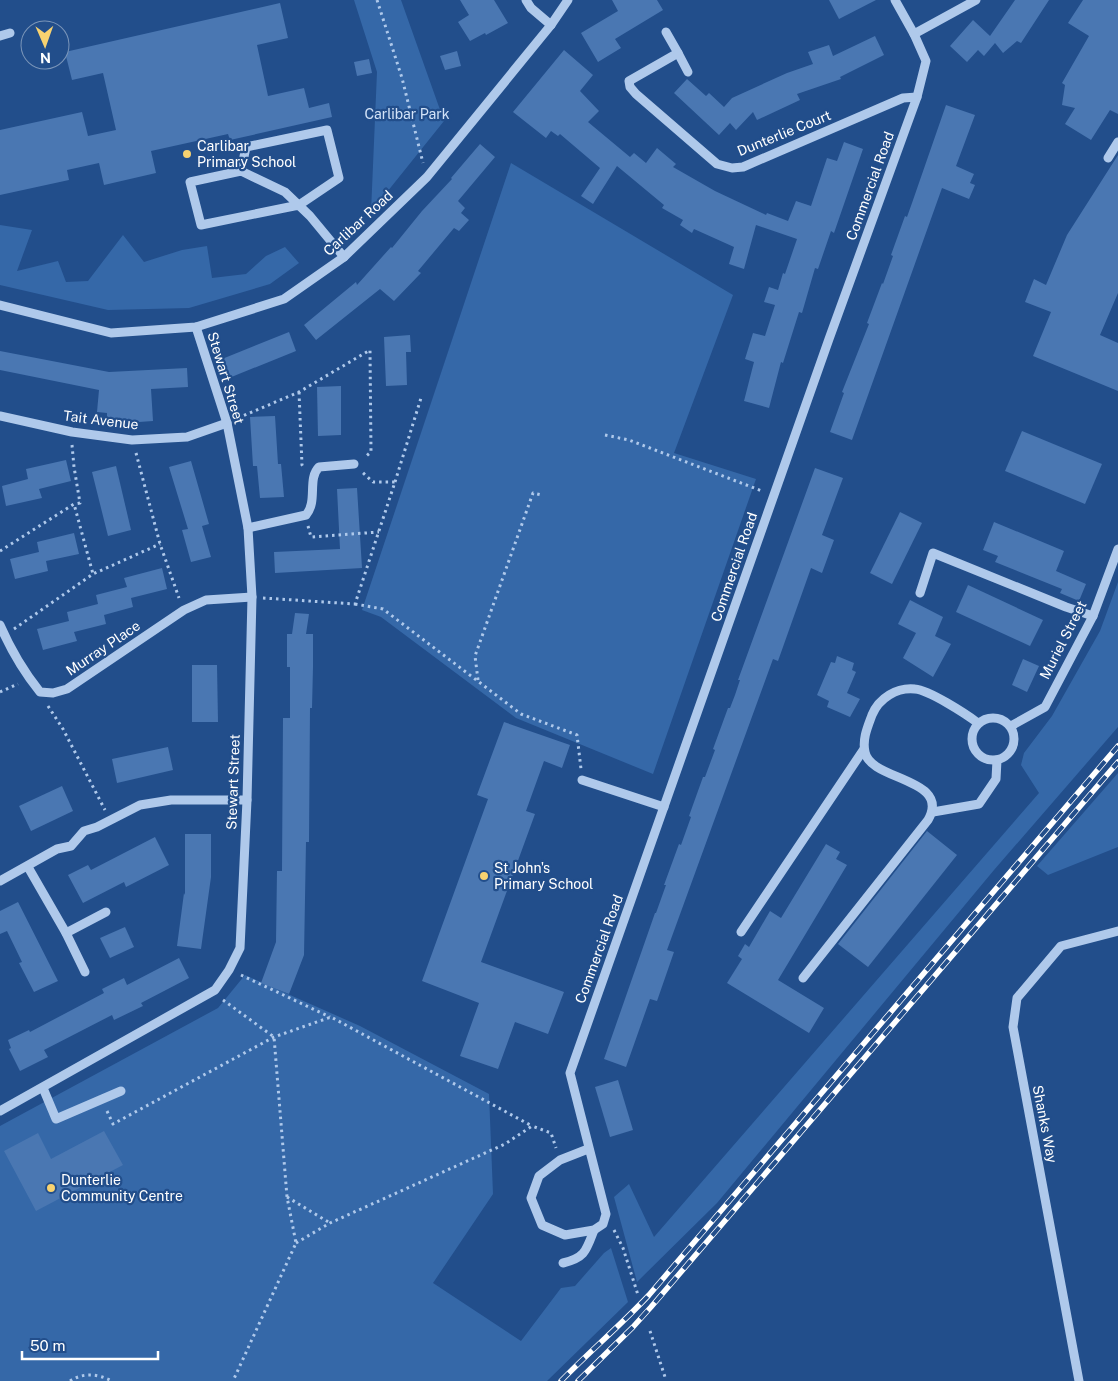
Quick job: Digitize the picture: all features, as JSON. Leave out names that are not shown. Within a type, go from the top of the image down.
[{"type":"street","points":[[526,0],[531,8],[551,25]]},
{"type":"street","name":"Carlibar Road","points":[[0,305],[111,333],[196,327],[284,299],[344,257],[427,177],[551,25],[568,0]]},
{"type":"street","name":"Commercial Road","points":[[606,1214],[570,1073],[917,97],[926,61],[914,34],[895,0]]},
{"type":"street","points":[[914,34],[976,0]]},
{"type":"street","points":[[666,32],[688,72]]},
{"type":"street","points":[[0,36],[10,33]]},
{"type":"street","name":"Dunterlie Court","points":[[678,53],[629,80],[630,87],[717,164],[732,168],[743,167],[903,98],[917,97]]},
{"type":"street","points":[[241,171],[246,147],[327,130],[339,178],[298,205],[201,226],[190,182],[241,171],[285,192],[298,205],[310,216],[344,257]]},
{"type":"street","points":[[1108,158],[1118,142]]},
{"type":"street","name":"Stewart Street","points":[[0,1111],[216,990],[230,970],[240,948],[247,800],[252,597],[248,528],[227,423],[196,327]]},
{"type":"street","name":"Tait Avenue","points":[[0,416],[72,432],[132,440],[187,437],[227,423]]},
{"type":"street","points":[[248,528],[306,515],[312,502],[315,472],[319,467],[354,464]]},
{"type":"street","name":"Muriel Street","points":[[1011,726],[1045,707],[1093,616],[1118,549]]},
{"type":"street","points":[[920,593],[934,553],[1066,607],[1093,616]]},
{"type":"street","name":"Murray Place","points":[[40,692],[53,693],[67,689],[184,610],[206,600],[252,597]]},
{"type":"street","points":[[0,625],[4,635],[40,692]]},
{"type":"street","points":[[803,978],[933,812],[932,803],[922,788],[874,765],[867,759],[864,750],[866,732],[874,712],[883,698],[895,692],[915,689],[924,692],[978,723]]},
{"type":"street","points":[[996,717],[1005,720],[1011,726],[1015,737],[1014,748],[1007,756],[997,760],[986,759],[977,753],[972,743],[972,738],[978,723],[986,718],[996,717]]},
{"type":"street","points":[[741,932],[864,750]]},
{"type":"street","points":[[933,812],[979,804],[996,779],[997,760]]},
{"type":"street","points":[[582,780],[664,808]]},
{"type":"street","points":[[0,881],[57,849],[71,846],[84,831],[97,827],[140,805],[171,800],[247,800]]},
{"type":"street","points":[[28,867],[66,933],[85,972]]},
{"type":"street","points":[[66,933],[106,912]]},
{"type":"street","name":"Shanks Way","points":[[1079,1381],[1013,1027],[1017,998],[1061,946],[1118,931]]},
{"type":"street","points":[[43,1088],[56,1119],[122,1091]]},
{"type":"street","points":[[588,1149],[560,1160],[539,1176],[531,1198],[542,1225],[565,1235],[594,1230],[603,1224],[606,1214]]},
{"type":"street","points":[[562,1263],[577,1260],[586,1251],[594,1230]]},
{"type":"path","points":[[377,0],[402,78],[427,177]]},
{"type":"path","points":[[227,423],[299,392],[370,350],[371,452],[354,464],[373,482],[395,482]]},
{"type":"path","points":[[299,392],[302,465],[313,484]]},
{"type":"path","points":[[355,604],[421,398]]},
{"type":"path","points":[[0,551],[74,504],[80,503],[74,468],[72,432]]},
{"type":"path","points":[[605,435],[629,440],[774,496]]},
{"type":"path","points":[[132,440],[160,544],[184,610]]},
{"type":"path","points":[[478,681],[475,656],[533,493],[542,496]]},
{"type":"path","points":[[74,504],[94,574]]},
{"type":"path","points":[[306,515],[311,537],[379,532]]},
{"type":"path","points":[[4,635],[94,574],[160,544]]},
{"type":"path","points":[[252,597],[355,604],[383,609],[522,714],[578,735],[582,780]]},
{"type":"path","points":[[0,692],[30,678]]},
{"type":"path","points":[[40,692],[63,730],[110,820]]},
{"type":"path","points":[[230,970],[331,1017],[532,1126],[551,1132],[560,1160]]},
{"type":"path","points":[[216,990],[224,1002],[274,1037]]},
{"type":"path","points":[[101,1099],[113,1124],[274,1037],[331,1017]]},
{"type":"path","points":[[274,1037],[287,1197],[296,1243]]},
{"type":"path","points":[[233,1381],[296,1243],[330,1223],[505,1144],[532,1126]]},
{"type":"path","points":[[287,1197],[330,1223]]},
{"type":"path","points":[[606,1214],[623,1248],[638,1295]]},
{"type":"path","points":[[650,1331],[665,1377]]},
{"type":"path","points":[[70,1381],[74,1378],[91,1374],[100,1375],[112,1381]]},
{"type":"green space","name":"Carlibar Park","points":[[354,0],[401,0],[444,121],[371,212],[377,72]]},
{"type":"green space","points":[[511,163],[733,295],[674,453],[756,479],[653,774],[516,718],[381,617],[362,610]]},
{"type":"green space","points":[[0,225],[32,230],[17,271],[58,261],[66,282],[88,281],[123,235],[144,262],[182,250],[207,246],[212,278],[246,274],[266,256],[285,247],[299,263],[270,284],[189,308],[108,310],[0,285]]},
{"type":"green space","points":[[1118,582],[1118,727],[994,870],[717,1203],[637,1282],[614,1197],[629,1184],[654,1237],[1039,793],[1021,765],[1024,753],[1052,716],[1100,631]]},
{"type":"green space","points":[[1118,773],[1118,847],[1048,875],[1037,866]]},
{"type":"green space","points":[[245,975],[360,1026],[489,1094],[493,1194],[433,1283],[521,1341],[561,1288],[575,1286],[604,1253],[611,1248],[628,1302],[547,1381],[0,1381],[0,1126],[218,1008]]},
{"type":"building","points":[[460,0],[494,0],[508,23],[470,41],[458,22],[469,15]]},
{"type":"building","points":[[612,0],[657,0],[663,10],[615,39],[621,48],[598,62],[581,33],[618,11]]},
{"type":"building","points":[[829,0],[876,0],[839,19]]},
{"type":"building","points":[[1015,0],[1049,0],[1021,43],[1017,41],[1003,53],[995,43],[984,56],[978,50],[967,62],[950,46],[973,20],[990,36]]},
{"type":"building","points":[[1083,0],[1118,0],[1118,114],[1110,110],[1091,140],[1065,124],[1075,108],[1062,105],[1065,85],[1062,83],[1089,36],[1068,23]]},
{"type":"building","points":[[280,3],[288,38],[257,45],[268,96],[304,88],[309,108],[329,103],[332,117],[230,140],[228,134],[151,151],[156,173],[104,185],[99,163],[67,170],[69,180],[0,195],[0,130],[82,112],[88,136],[116,130],[103,73],[72,80],[70,70],[70,51]]},
{"type":"building","points":[[875,36],[884,55],[840,77],[841,79],[797,94],[800,100],[757,120],[753,112],[736,130],[730,123],[719,135],[674,93],[687,79],[706,96],[709,93],[724,107],[732,98],[787,73],[813,64],[808,52],[829,45],[833,56]]},
{"type":"building","points":[[564,50],[593,75],[580,91],[599,111],[588,122],[630,157],[634,153],[646,163],[657,148],[676,164],[673,167],[715,191],[766,215],[767,213],[788,221],[796,201],[811,206],[827,158],[837,161],[844,142],[863,149],[834,233],[831,231],[818,269],[815,268],[802,313],[799,312],[783,363],[781,362],[769,408],[744,401],[754,362],[745,359],[753,333],[765,336],[775,305],[764,302],[769,287],[778,290],[797,239],[756,225],[744,269],[729,264],[734,247],[694,229],[692,233],[680,225],[683,220],[662,208],[664,205],[617,166],[593,204],[581,196],[600,168],[560,134],[558,136],[551,131],[546,138],[513,112]]},
{"type":"building","points":[[457,51],[461,66],[445,70],[440,56]]},
{"type":"building","points":[[369,59],[372,73],[357,76],[354,62]]},
{"type":"building","points":[[946,105],[975,115],[956,166],[974,174],[970,183],[975,185],[969,199],[942,188],[852,440],[830,432],[844,393],[842,392],[869,324],[867,323],[883,284],[893,256],[891,255],[905,216],[907,217]]},
{"type":"building","points":[[480,144],[495,157],[458,201],[465,208],[461,213],[469,220],[459,231],[454,228],[418,271],[421,273],[394,301],[380,289],[316,340],[304,325],[356,282],[357,285],[392,248]]},
{"type":"building","points":[[1118,155],[1118,293],[1100,335],[1118,343],[1118,391],[1033,356],[1051,312],[1025,302],[1034,279],[1046,285],[1067,235]]},
{"type":"building","points":[[289,332],[296,351],[229,378],[222,359]]},
{"type":"building","points":[[410,335],[411,352],[406,352],[407,385],[386,386],[384,337]]},
{"type":"building","points":[[0,351],[109,372],[187,368],[188,387],[151,389],[153,421],[107,424],[107,413],[97,412],[99,390],[0,370]]},
{"type":"building","points":[[341,386],[341,435],[318,436],[317,387]]},
{"type":"building","points":[[275,416],[278,464],[281,464],[284,497],[260,498],[257,466],[253,466],[250,417]]},
{"type":"building","points":[[1022,431],[1102,464],[1085,504],[1005,471]]},
{"type":"building","points":[[66,460],[71,481],[39,489],[42,498],[6,506],[2,486],[28,479],[26,469]]},
{"type":"building","points":[[191,461],[209,524],[202,526],[211,557],[191,562],[182,530],[188,529],[169,467]]},
{"type":"building","points":[[116,466],[131,530],[108,536],[92,472]]},
{"type":"building","points":[[815,468],[843,478],[822,535],[834,540],[822,573],[811,568],[778,661],[773,659],[667,950],[674,952],[657,1001],[650,999],[626,1067],[604,1059],[666,885],[664,885],[679,844],[681,845],[691,817],[689,816],[715,750],[713,749],[728,708],[730,708],[735,695],[740,680],[738,680]]},
{"type":"building","points":[[357,488],[362,568],[275,573],[274,552],[340,549],[337,489]]},
{"type":"building","points":[[900,512],[922,523],[892,584],[870,573]]},
{"type":"building","points":[[994,522],[1064,551],[1056,571],[1086,584],[1079,601],[1060,593],[1062,589],[995,562],[998,556],[983,550]]},
{"type":"building","points":[[74,533],[79,554],[46,561],[48,571],[15,579],[10,559],[39,552],[37,542]]},
{"type":"building","points":[[162,568],[167,589],[131,598],[133,607],[104,615],[106,624],[74,632],[77,641],[43,650],[37,629],[69,621],[67,612],[98,604],[96,595],[127,587],[124,578]]},
{"type":"building","points":[[968,585],[1043,620],[1030,646],[956,612]]},
{"type":"building","points":[[910,600],[943,617],[935,636],[951,644],[933,677],[903,658],[916,633],[898,624]]},
{"type":"building","points":[[295,613],[309,614],[306,634],[313,634],[313,667],[312,708],[310,708],[309,842],[306,842],[304,955],[289,994],[261,983],[276,942],[277,871],[282,871],[283,718],[290,718],[290,667],[287,667],[287,634],[292,634]]},
{"type":"building","points":[[837,656],[854,663],[852,670],[856,672],[847,693],[860,699],[850,717],[827,707],[829,701],[817,695],[831,662],[835,663]]},
{"type":"building","points":[[1023,659],[1039,666],[1027,692],[1012,685]]},
{"type":"building","points":[[192,665],[217,665],[218,722],[192,722]]},
{"type":"building","points":[[504,722],[570,745],[562,768],[544,761],[526,811],[535,814],[481,962],[564,992],[548,1034],[515,1022],[498,1069],[460,1056],[479,1003],[422,981],[488,799],[477,795]]},
{"type":"building","points":[[168,747],[173,770],[117,783],[112,759]]},
{"type":"building","points":[[62,786],[73,811],[31,831],[19,806]]},
{"type":"building","points":[[927,831],[957,855],[868,967],[838,944]]},
{"type":"building","points":[[185,834],[211,834],[211,877],[201,949],[177,946],[184,893],[185,895]]},
{"type":"building","points":[[155,837],[169,865],[126,887],[124,882],[83,903],[68,875],[88,865],[91,870]]},
{"type":"building","points":[[826,844],[840,852],[836,859],[847,865],[778,980],[824,1008],[809,1033],[727,983],[742,959],[738,956],[745,944],[749,947],[770,911],[781,918]]},
{"type":"building","points":[[18,902],[58,981],[34,992],[19,963],[22,962],[7,931],[0,934],[0,911]]},
{"type":"building","points":[[125,927],[134,947],[110,958],[100,938]]},
{"type":"building","points":[[179,958],[189,978],[141,1003],[143,1006],[114,1020],[112,1015],[44,1050],[48,1057],[20,1071],[9,1049],[11,1048],[8,1040],[29,1030],[30,1032],[104,993],[102,989],[124,978],[127,985]]},
{"type":"building","points":[[618,1080],[633,1130],[610,1137],[595,1087]]},
{"type":"building","name":"Dunterlie Community Centre","points":[[104,1131],[123,1165],[36,1211],[4,1151],[38,1133],[51,1159]]},
{"type":"railway","points":[[561,1381],[649,1295],[1118,746]]},
{"type":"railway","points":[[578,1381],[651,1307],[1118,762]]},
{"type":"place","name":"Carlibar Primary School","points":[[187,154]]},
{"type":"place","name":"St John's Primary School","points":[[484,876]]},
{"type":"place","name":"Dunterlie Community Centre","points":[[51,1188]]}]
